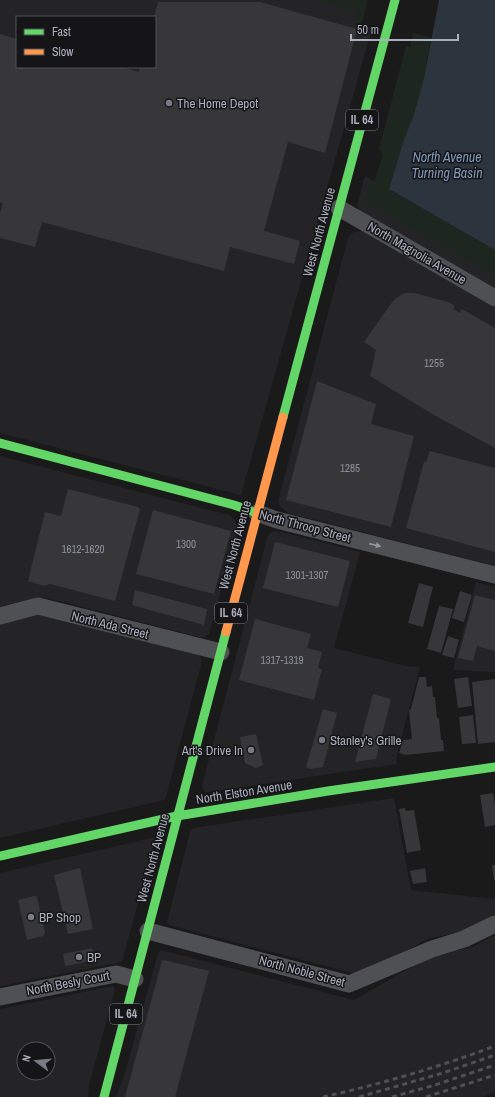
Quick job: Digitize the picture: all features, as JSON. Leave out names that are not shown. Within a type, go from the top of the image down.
[{"type":"main road","name":"West North Avenue","points":[[104,1097],[220,652],[395,0]]},
{"type":"main road","name":"North Throop Street","points":[[0,443],[234,505],[257,513]]},
{"type":"main road","name":"North Elston Avenue","points":[[0,856],[177,816],[328,791],[495,767]]},
{"type":"street","name":"North Magnolia Avenue","points":[[339,208],[495,298]]},
{"type":"street","name":"North Throop Street","points":[[257,513],[278,520],[495,575]]},
{"type":"street","name":"North Ada Street","points":[[0,616],[38,606],[220,652]]},
{"type":"street","name":"North Noble Street","points":[[148,931],[349,984],[432,948],[464,939],[495,924]]},
{"type":"street","name":"North Besly Court","points":[[0,997],[116,974],[135,979]]},
{"type":"shaded area","points":[[0,0],[368,0],[361,25],[372,28],[241,495],[0,433]]},
{"type":"shaded area","points":[[313,0],[368,0],[360,29],[354,28],[358,12]]},
{"type":"shaded area","points":[[413,33],[431,37],[424,78],[414,114],[403,142],[389,189],[495,250],[495,276],[364,201],[370,181],[375,180],[383,154],[379,149],[406,46],[410,47]]},
{"type":"shaded area","points":[[365,176],[495,250],[495,290],[360,212],[357,205]]},
{"type":"shaded area","points":[[362,231],[495,307],[495,566],[288,513],[279,505],[278,501],[348,238],[354,232]]},
{"type":"shaded area","points":[[0,456],[229,515],[233,518],[238,526],[238,530],[209,634],[204,637],[199,637],[43,598],[0,609]]},
{"type":"shaded area","points":[[274,531],[360,552],[334,648],[406,666],[420,667],[396,758],[397,764],[205,792],[202,786],[267,538],[270,533]]},
{"type":"shaded area","points":[[476,582],[495,587],[495,672],[453,670]]},
{"type":"shaded area","points":[[39,615],[198,653],[202,661],[164,800],[0,838],[0,624]]},
{"type":"shaded area","points":[[394,798],[411,890],[495,899],[495,917],[463,932],[430,938],[363,974],[356,974],[169,925],[167,922],[190,832],[193,828]]},
{"type":"shaded area","points":[[156,837],[122,962],[0,986],[0,873]]},
{"type":"shaded area","points":[[495,935],[495,1092],[482,1097],[116,1097],[125,1073],[158,953],[161,950],[354,1000],[438,952],[471,948]]},
{"type":"shaded area","points":[[113,986],[115,990],[89,1085],[88,1097],[0,1097],[0,1009]]},
{"type":"water","name":"North Avenue Turning Basin","points":[[439,0],[495,0],[495,250],[389,189],[403,142],[414,114],[424,78]]},
{"type":"building","name":"The Home Depot","points":[[158,2],[260,2],[357,29],[325,153],[288,142],[264,231],[300,241],[294,264],[230,247],[224,271],[42,222],[35,247],[0,238],[0,213],[3,203],[0,202],[0,34],[16,39],[16,68],[125,68],[139,72],[140,68],[156,68],[156,16],[154,16]]},
{"type":"building","points":[[405,293],[414,293],[448,302],[455,306],[453,309],[460,313],[462,309],[495,328],[495,448],[434,415],[370,376],[376,350],[364,342],[390,305],[396,298]]},
{"type":"building","points":[[317,381],[376,404],[371,424],[414,436],[391,527],[286,500]]},
{"type":"building","points":[[430,451],[495,468],[495,552],[406,528],[424,462],[426,462]]},
{"type":"building","points":[[68,489],[138,507],[140,509],[115,601],[50,584],[44,586],[28,581],[45,512],[61,516]]},
{"type":"building","points":[[153,510],[231,531],[214,594],[136,574]]},
{"type":"building","points":[[275,542],[350,561],[338,607],[263,588]]},
{"type":"building","points":[[419,583],[433,587],[423,627],[408,623]]},
{"type":"building","points":[[135,590],[207,609],[204,625],[132,605]]},
{"type":"building","points":[[460,591],[472,595],[464,622],[452,618]]},
{"type":"building","points":[[475,595],[495,600],[495,651],[477,646],[473,661],[458,658]]},
{"type":"building","points":[[439,606],[453,609],[441,653],[427,649]]},
{"type":"building","points":[[255,619],[311,634],[307,648],[322,652],[318,668],[322,669],[314,700],[239,680]]},
{"type":"building","points":[[448,636],[459,640],[454,658],[442,655]]},
{"type":"building","points":[[419,677],[426,677],[427,687],[432,686],[444,751],[406,755],[399,753],[403,740],[412,739],[409,710],[411,709]]},
{"type":"building","points":[[468,677],[472,706],[458,708],[454,679]]},
{"type":"building","points":[[495,679],[495,742],[478,744],[472,682]]},
{"type":"building","points":[[373,694],[391,699],[376,759],[355,762]]},
{"type":"building","name":"Stanley's Grille","points":[[323,709],[337,713],[323,767],[310,769],[306,767]]},
{"type":"building","points":[[473,715],[476,743],[462,744],[459,717]]},
{"type":"building","name":"Art's Drive In","points":[[256,734],[263,765],[256,768],[245,763],[240,737]]},
{"type":"building","points":[[493,793],[495,825],[485,827],[480,795]]},
{"type":"building","points":[[405,808],[406,811],[414,810],[421,850],[407,853],[399,809]]},
{"type":"building","points":[[492,865],[495,865],[495,880],[494,880]]},
{"type":"building","points":[[80,868],[93,929],[68,934],[54,875]]},
{"type":"building","points":[[425,868],[427,882],[413,884],[410,871]]},
{"type":"building","name":"BP Shop","points":[[34,896],[37,897],[45,933],[43,936],[27,940],[18,900]]},
{"type":"building","name":"BP","points":[[92,948],[95,960],[65,966],[63,954]]},
{"type":"building","points":[[164,960],[209,971],[175,1097],[125,1097],[162,961]]},
{"type":"railway","points":[[323,1097],[410,1074],[495,1046]]},
{"type":"railway","points":[[359,1097],[443,1073],[495,1055]]},
{"type":"railway","points":[[392,1097],[435,1085],[495,1065]]},
{"type":"railway","points":[[426,1097],[495,1075]]},
{"type":"traffic: fast","points":[[283,417],[395,0]]},
{"type":"traffic: fast","points":[[0,443],[234,505],[257,513]]},
{"type":"traffic: fast","points":[[104,1097],[226,632]]},
{"type":"traffic: fast","points":[[0,856],[177,816],[328,791],[495,767]]},
{"type":"traffic: slow","points":[[226,632],[283,417]]},
{"type":"place","name":"The Home Depot","points":[[169,103]]},
{"type":"place","name":"Stanley's Grille","points":[[322,740]]},
{"type":"place","name":"Art's Drive In","points":[[251,750]]},
{"type":"place","name":"BP Shop","points":[[31,917]]},
{"type":"place","name":"BP","points":[[79,957]]}]
